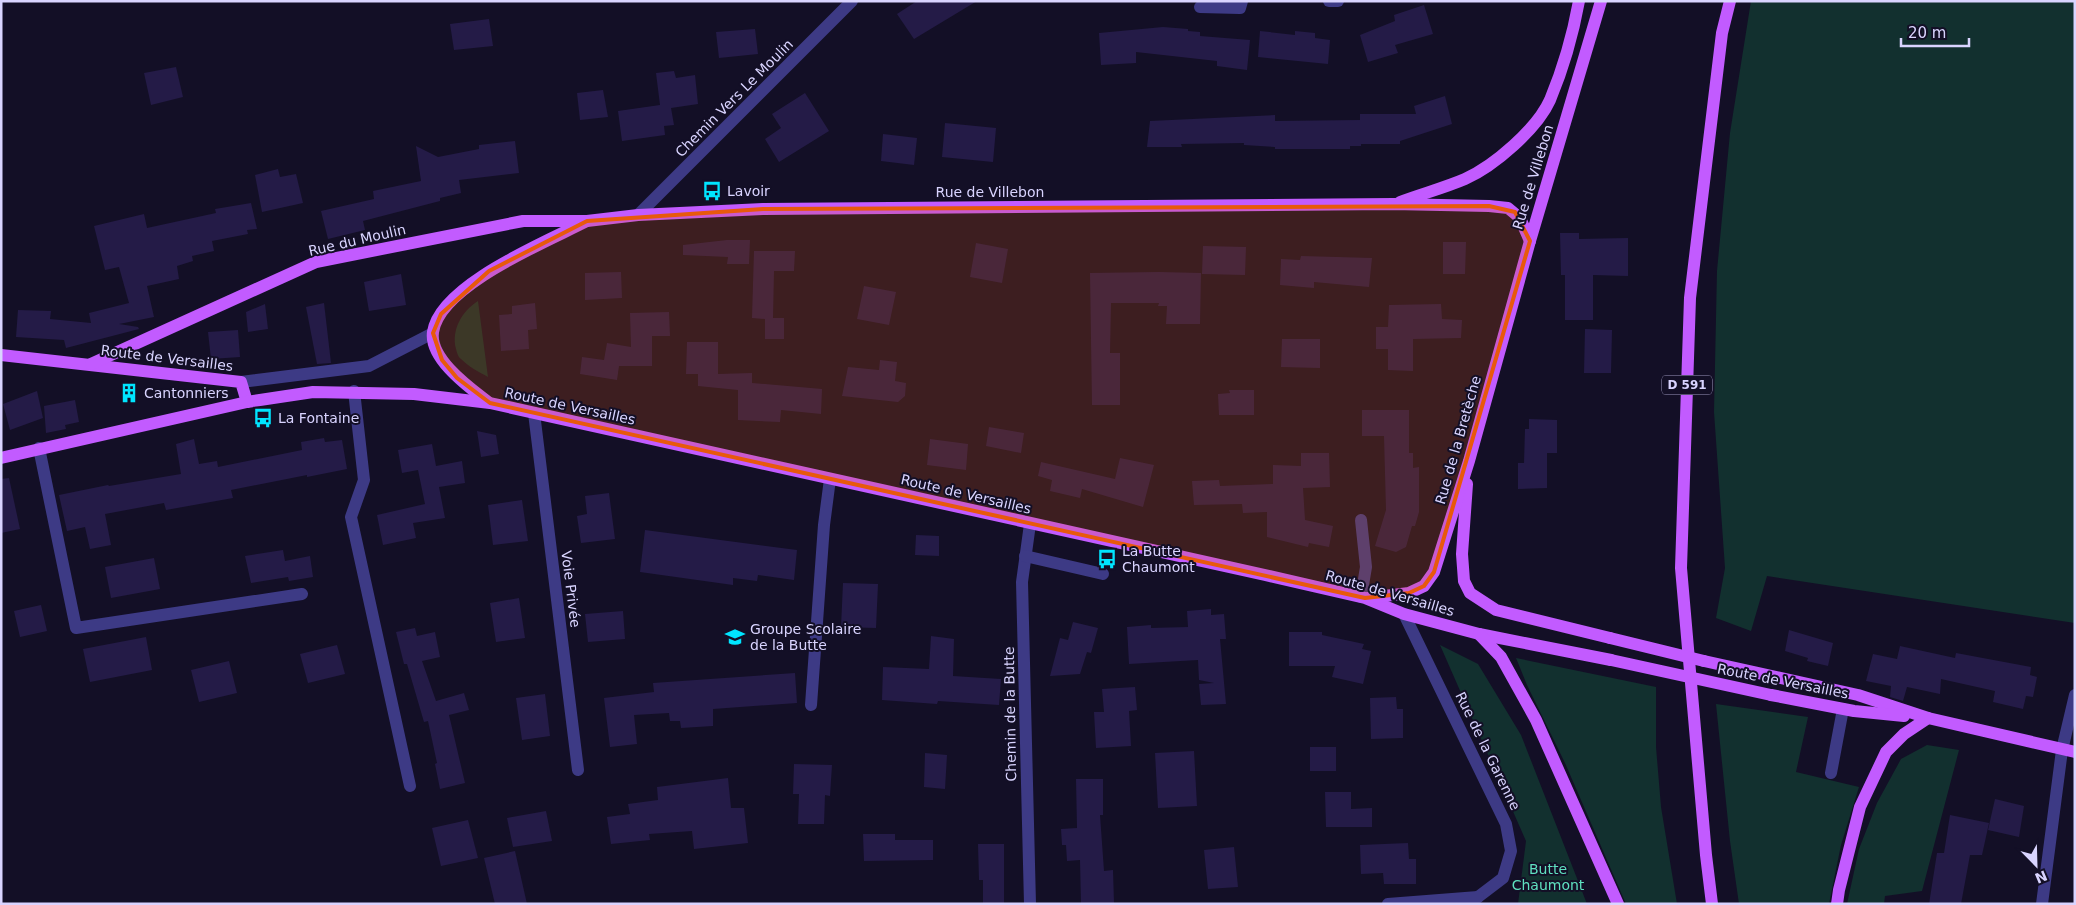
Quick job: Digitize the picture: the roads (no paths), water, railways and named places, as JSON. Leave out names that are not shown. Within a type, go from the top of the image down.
[{"type":"main road","name":"Rue de Villebon","points":[[1393,204],[1465,178],[1493,163],[1528,131],[1550,101],[1580,1]]},
{"type":"main road","name":"Rue de Villebon","points":[[1530,241],[1601,1]]},
{"type":"main road","name":"D 591","points":[[1712,904],[1681,568],[1690,298],[1722,33],[1730,1]]},
{"type":"main road","name":"Rue de Villebon","points":[[587,221],[638,215],[763,209],[1393,204],[1489,206],[1508,208],[1520,218],[1530,241]]},
{"type":"main road","name":"Rue du Moulin","points":[[91,364],[316,262],[523,221],[587,221]]},
{"type":"main road","points":[[490,403],[457,378],[442,360],[433,333],[441,314],[454,298],[488,272],[587,221]]},
{"type":"main road","name":"Rue de la Bretèche","points":[[1363,598],[1409,593],[1424,586],[1434,572],[1469,462],[1530,241]]},
{"type":"main road","name":"Route de Versailles","points":[[1,355],[241,382],[247,402],[313,392],[354,391],[414,394],[490,403],[1363,598],[1404,614],[1479,634],[1843,709],[1928,718]]},
{"type":"main road","points":[[1,458],[247,402]]},
{"type":"main road","name":"Route de Versailles","points":[[1469,462],[1462,554],[1464,581],[1470,593],[1496,610],[1704,661],[1858,695],[1928,718],[2068,751]]},
{"type":"main road","points":[[1479,634],[1501,657],[1536,720],[1618,904]]},
{"type":"main road","points":[[1838,904],[1839,890],[1860,807],[1886,752],[1904,734],[1928,718]]},
{"type":"main road","name":"D 591","points":[[1706,855],[1716,904]]},
{"type":"street","name":"Chemin Vers Le Moulin","points":[[638,215],[852,1]]},
{"type":"street","points":[[1200,7],[1240,8],[1242,1]]},
{"type":"street","points":[[1328,1],[1338,1]]},
{"type":"street","points":[[241,382],[369,366],[433,333]]},
{"type":"street","points":[[354,391],[364,480],[351,517],[410,786]]},
{"type":"street","name":"Voie Privée","points":[[534,413],[578,770]]},
{"type":"street","points":[[39,448],[76,628],[302,594]]},
{"type":"street","points":[[811,704],[824,525],[830,479]]},
{"type":"street","points":[[1361,520],[1366,567],[1363,598]]},
{"type":"street","name":"Chemin de la Butte","points":[[1030,524],[1022,582],[1030,904]]},
{"type":"street","points":[[1025,556],[1103,574]]},
{"type":"street","name":"Rue de la Garenne","points":[[1404,614],[1506,824],[1511,852],[1503,878],[1480,900]]},
{"type":"street","points":[[2042,904],[2068,751],[2075,695]]},
{"type":"street","points":[[1831,773],[1843,709]]},
{"type":"street","points":[[1388,904],[1480,900]]},
{"type":"place","name":"Lavoir","points":[[712,191]]},
{"type":"place","name":"Cantonniers","points":[[129,393]]},
{"type":"place","name":"La Fontaine","points":[[263,418]]},
{"type":"place","name":"La Butte Chaumont","points":[[1107,559]]},
{"type":"place","name":"Groupe Scolaire de la Butte","points":[[735,637]]},
{"type":"park label","name":"Butte Chaumont","points":[[1548,878]]}]
